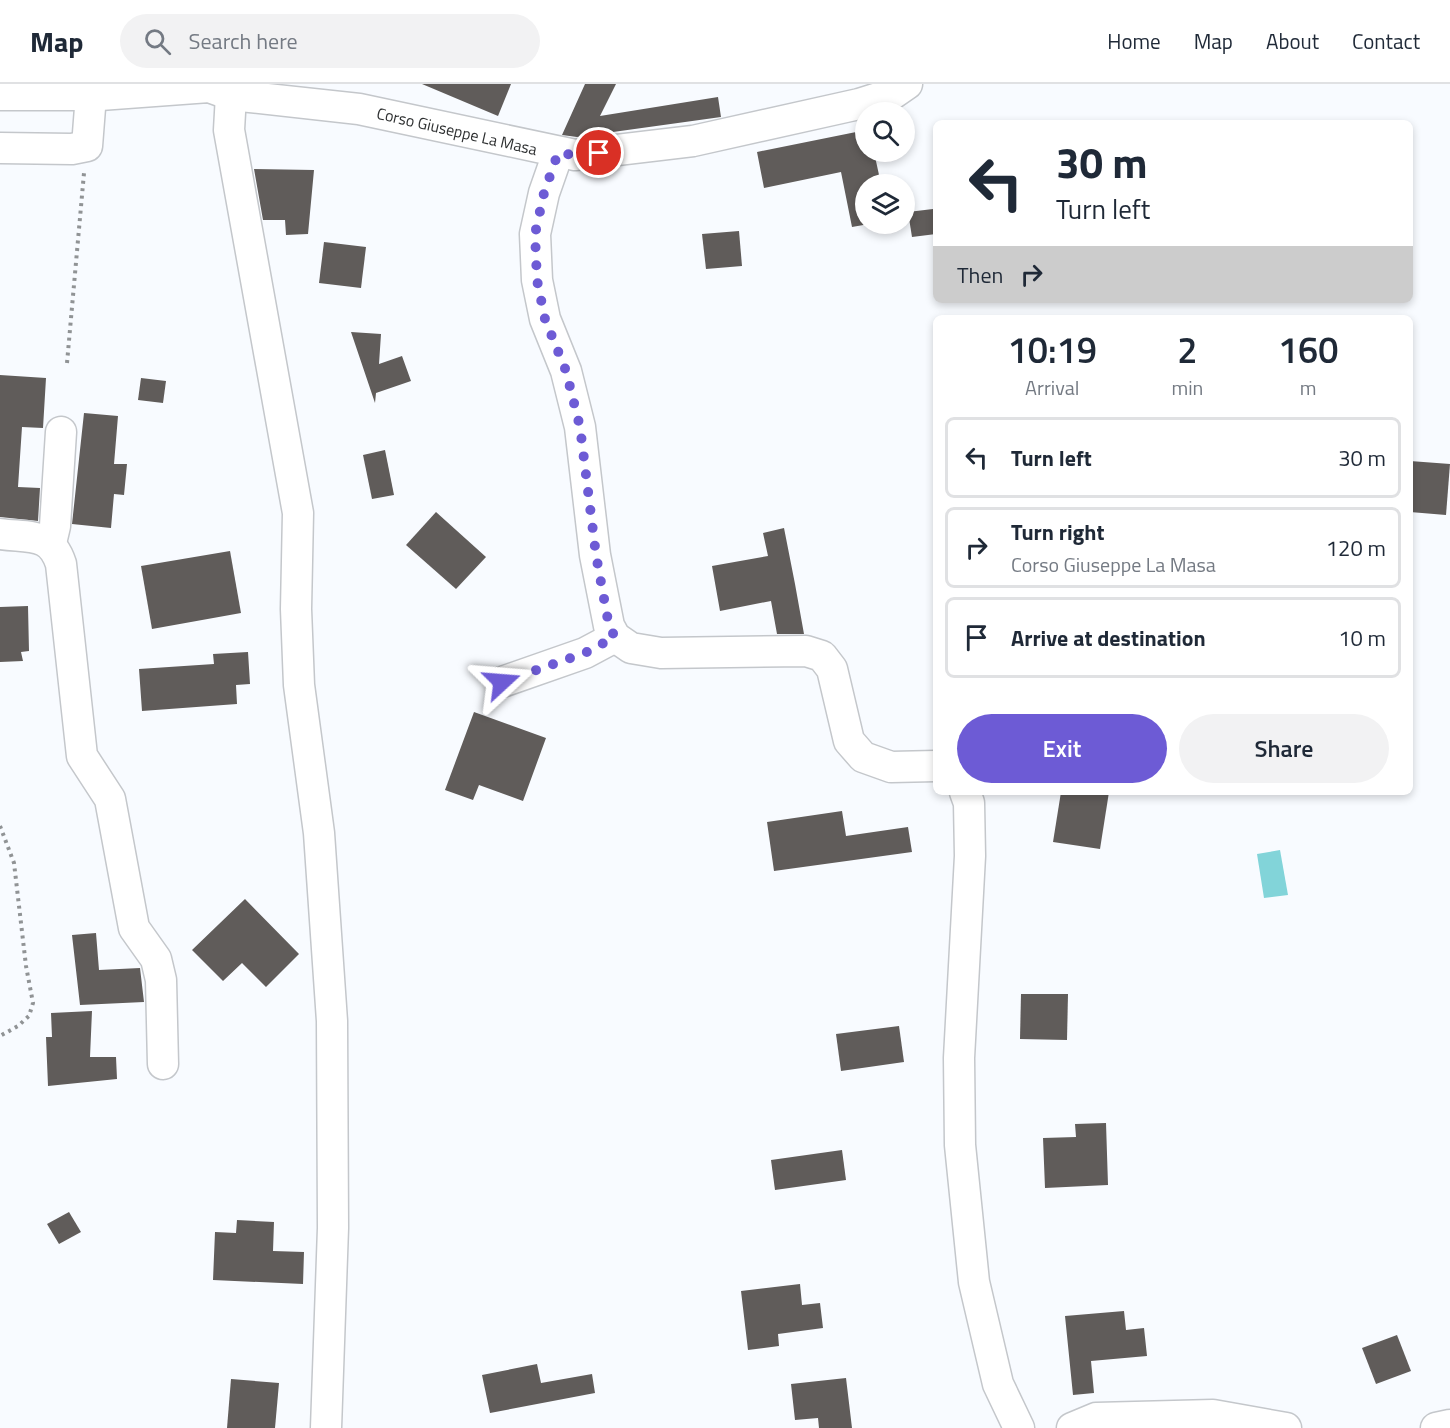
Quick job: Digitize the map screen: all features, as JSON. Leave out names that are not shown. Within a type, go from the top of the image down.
[{"type":"street","name":"Corso Giuseppe La Masa","points":[[0,95],[91,95],[218,89],[359,109],[575,155],[693,141],[859,104],[894,93],[908,84]]},
{"type":"street","points":[[218,89],[229,130],[298,513],[296,609],[299,685],[319,833],[332,1021],[333,1228],[326,1428]]},
{"type":"street","points":[[0,147],[72,149],[87,146],[91,95]]},
{"type":"street","points":[[558,153],[544,193],[535,234],[537,280],[545,319],[566,371],[580,427],[596,555],[609,626],[615,637],[630,648],[661,653],[806,651],[822,657],[832,669],[849,741],[863,757],[891,767],[933,766]]},
{"type":"street","points":[[51,543],[55,526],[61,432]]},
{"type":"street","points":[[0,534],[42,539],[51,543],[62,564],[82,756],[110,799],[134,927],[156,959],[161,980],[163,1064]]},
{"type":"street","points":[[502,682],[585,653],[615,637]]},
{"type":"street","points":[[966,795],[969,802],[970,856],[959,1058],[960,1145],[974,1282],[998,1384],[1019,1428]]},
{"type":"street","points":[[1072,1428],[1096,1418],[1213,1414],[1276,1428]]},
{"type":"street","points":[[1436,1428],[1450,1425]]},
{"type":"path","points":[[67,363],[87,146]]},
{"type":"path","points":[[0,826],[14,863],[26,966],[33,1003],[29,1016],[18,1026],[0,1036]]},
{"type":"water","points":[[1280,850],[1288,895],[1264,898],[1257,854]]},
{"type":"building","points":[[422,84],[511,84],[498,116]]},
{"type":"building","points":[[585,84],[616,84],[600,116],[718,97],[721,117],[577,137],[562,135]]},
{"type":"building","points":[[855,132],[855,162],[876,162],[879,174],[855,174],[855,226],[852,227],[841,172],[764,188],[757,152]]},
{"type":"building","points":[[254,169],[314,170],[308,234],[286,235],[285,220],[263,220]]},
{"type":"building","points":[[933,209],[933,234],[912,237],[912,234],[915,234],[915,211]]},
{"type":"building","points":[[739,231],[742,266],[706,269],[702,234]]},
{"type":"building","points":[[324,242],[366,247],[361,288],[319,283]]},
{"type":"building","points":[[351,332],[381,334],[379,364],[402,356],[411,381],[376,393],[375,403]]},
{"type":"building","points":[[0,375],[46,378],[43,428],[22,427],[18,487],[40,488],[38,521],[0,517]]},
{"type":"building","points":[[141,378],[166,381],[163,403],[138,400]]},
{"type":"building","points":[[84,413],[118,416],[114,464],[127,464],[124,495],[114,494],[111,528],[72,524]]},
{"type":"building","points":[[385,450],[394,495],[372,499],[363,455]]},
{"type":"building","points":[[1413,461],[1450,464],[1446,515],[1413,512]]},
{"type":"building","points":[[436,512],[486,557],[456,589],[406,545]]},
{"type":"building","points":[[784,528],[804,634],[777,634],[771,601],[720,611],[712,566],[768,556],[763,533]]},
{"type":"building","points":[[230,551],[241,613],[152,629],[141,566]]},
{"type":"building","points":[[28,606],[29,651],[21,652],[23,661],[0,662],[0,607]]},
{"type":"building","points":[[248,652],[250,684],[236,685],[237,704],[142,711],[139,669],[214,664],[213,654]]},
{"type":"building","points":[[474,712],[546,738],[523,801],[479,785],[473,800],[445,790]]},
{"type":"building","points":[[1061,795],[1109,795],[1100,849],[1053,842]]},
{"type":"building","points":[[842,811],[846,836],[908,827],[912,852],[774,871],[767,822]]},
{"type":"building","points":[[245,899],[299,954],[266,987],[242,963],[223,981],[192,950]]},
{"type":"building","points":[[96,933],[99,970],[140,968],[144,1002],[80,1005],[72,935]]},
{"type":"building","points":[[1021,994],[1068,994],[1067,1040],[1020,1039]]},
{"type":"building","points":[[92,1011],[90,1057],[116,1057],[117,1079],[48,1086],[46,1037],[52,1037],[51,1013]]},
{"type":"building","points":[[899,1026],[904,1062],[841,1071],[836,1034]]},
{"type":"building","points":[[1106,1123],[1108,1185],[1045,1188],[1043,1138],[1076,1137],[1075,1124]]},
{"type":"building","points":[[842,1150],[846,1180],[775,1190],[771,1160]]},
{"type":"building","points":[[69,1212],[81,1232],[59,1244],[47,1224]]},
{"type":"building","points":[[237,1220],[274,1222],[273,1251],[304,1252],[303,1284],[213,1280],[215,1232],[236,1233]]},
{"type":"building","points":[[800,1284],[802,1305],[820,1303],[823,1328],[778,1334],[779,1346],[748,1350],[741,1291]]},
{"type":"building","points":[[1124,1311],[1126,1330],[1144,1328],[1147,1356],[1091,1361],[1094,1393],[1073,1395],[1065,1316]]},
{"type":"building","points":[[1397,1335],[1411,1371],[1376,1384],[1362,1348]]},
{"type":"building","points":[[537,1364],[541,1383],[592,1374],[595,1393],[490,1413],[482,1375]]},
{"type":"building","points":[[846,1378],[852,1428],[819,1428],[818,1418],[795,1420],[791,1384]]},
{"type":"building","points":[[231,1379],[279,1383],[275,1428],[227,1428]]},
{"type":"route","points":[[502,682],[585,653],[615,637],[609,626],[596,555],[580,427],[566,371],[545,319],[537,280],[535,234],[544,193],[558,153],[575,155],[599,153]]}]
